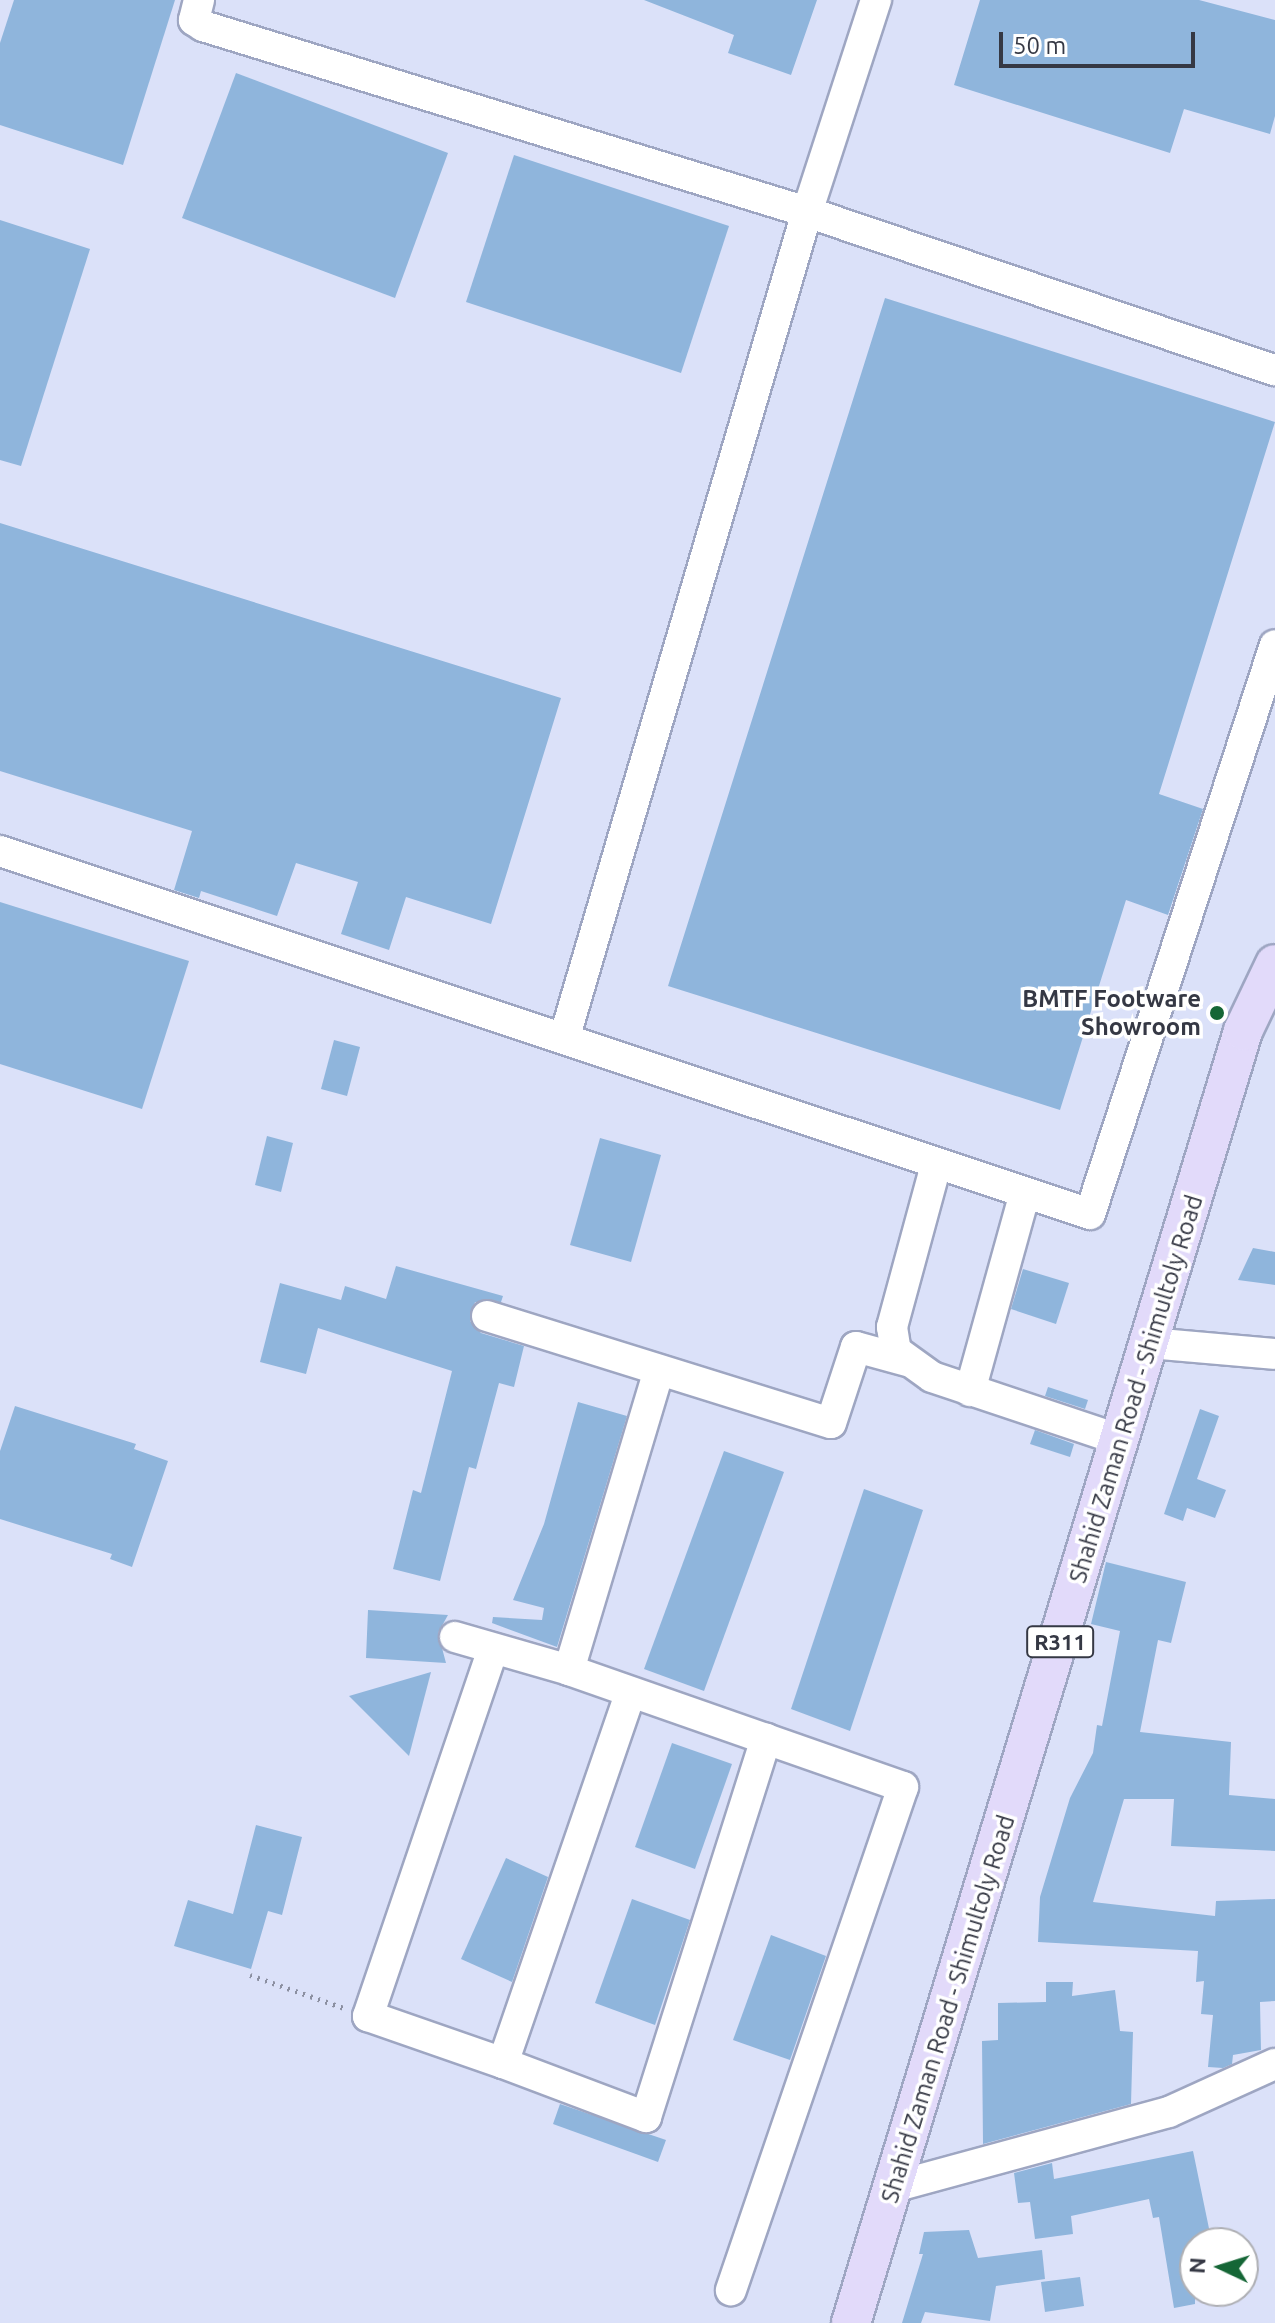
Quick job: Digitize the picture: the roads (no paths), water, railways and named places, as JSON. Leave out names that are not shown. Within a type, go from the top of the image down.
[{"type":"main road","name":"Shahid Zaman Road - Shimultoly Road","points":[[851,2323],[1243,1031],[1275,964]]},
{"type":"street","points":[[199,0],[194,20],[203,26],[807,212],[1275,370]]},
{"type":"street","points":[[564,1039],[807,212],[876,0]]},
{"type":"street","points":[[0,851],[1090,1214],[1275,645]]},
{"type":"street","points":[[907,1361],[896,1351],[892,1327],[936,1165]]},
{"type":"street","points":[[970,1391],[1025,1193]]},
{"type":"street","points":[[487,1316],[831,1423],[856,1347],[907,1361],[970,1391],[1120,1440]]},
{"type":"street","points":[[1150,1343],[1275,1354]]},
{"type":"street","points":[[569,1670],[659,1370]]},
{"type":"street","points":[[455,1637],[569,1670],[903,1787],[731,2290]]},
{"type":"street","points":[[493,1649],[368,2016],[646,2117],[766,1739]]},
{"type":"street","points":[[503,2063],[631,1692]]},
{"type":"street","points":[[893,2187],[1169,2112],[1275,2064]]},
{"type":"place","name":"BMTF Footware Showroom","points":[[1217,1013]]}]
